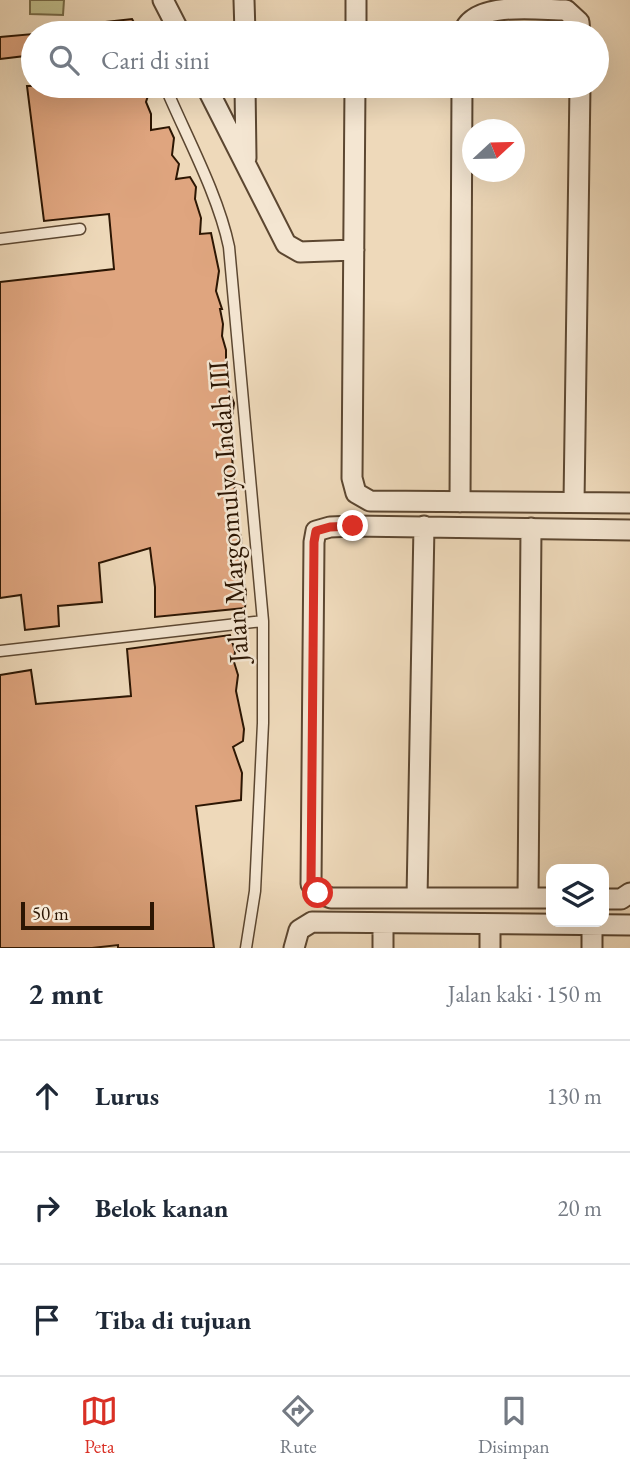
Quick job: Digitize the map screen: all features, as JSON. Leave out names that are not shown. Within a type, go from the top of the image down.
[{"type":"street","points":[[163,0],[174,21]]},
{"type":"street","points":[[244,0],[245,21]]},
{"type":"street","points":[[356,0],[356,21]]},
{"type":"street","points":[[470,21],[473,17],[494,10],[566,10],[578,21]]},
{"type":"street","points":[[212,98],[286,244],[300,252],[354,250]]},
{"type":"street","points":[[245,98],[246,164]]},
{"type":"street","points":[[353,526],[356,493],[352,478],[355,98]]},
{"type":"street","points":[[460,502],[462,98]]},
{"type":"street","points":[[574,502],[580,98]]},
{"type":"street","points":[[356,493],[370,501],[630,503]]},
{"type":"street","points":[[546,898],[331,898],[318,893],[311,884],[316,531],[353,526],[630,530]]},
{"type":"street","points":[[417,898],[424,526]]},
{"type":"street","points":[[528,898],[531,528]]},
{"type":"street","points":[[609,899],[621,899],[630,893]]},
{"type":"street","points":[[294,948],[299,930],[313,922],[546,925]]},
{"type":"street","points":[[383,923],[383,948]]},
{"type":"street","points":[[490,924],[490,948]]},
{"type":"street","points":[[609,925],[630,925]]},
{"type":"street","points":[[592,927],[592,948]]},
{"type":"lane","name":"Jalan Margomulyo Indah III","points":[[170,98],[216,202],[229,247],[263,621],[263,723],[255,891],[246,948]]},
{"type":"lane","points":[[0,239],[80,229]]},
{"type":"lane","points":[[0,651],[263,621]]},
{"type":"shaded area","points":[[30,0],[64,0],[63,15],[30,14]]},
{"type":"building","points":[[21,35],[21,56],[0,59],[0,37]]},
{"type":"building","points":[[29,98],[147,98],[151,130],[169,127],[174,138],[172,155],[179,164],[176,179],[190,177],[196,187],[195,199],[201,218],[200,234],[211,233],[219,271],[216,291],[222,309],[228,388],[234,403],[232,417],[224,418],[232,457],[238,528],[242,540],[239,552],[246,566],[243,580],[246,591],[245,608],[155,617],[155,587],[150,548],[99,563],[102,602],[58,606],[59,626],[25,630],[21,595],[0,598],[0,282],[114,269],[109,214],[44,221]]},
{"type":"building","points":[[230,635],[235,651],[234,662],[238,675],[236,691],[244,729],[243,741],[233,747],[242,773],[241,800],[196,806],[214,948],[118,948],[118,945],[92,948],[0,948],[0,675],[31,670],[36,704],[131,696],[127,649]]},
{"type":"route","points":[[318,893],[311,884],[314,542],[316,531],[353,526]]}]
